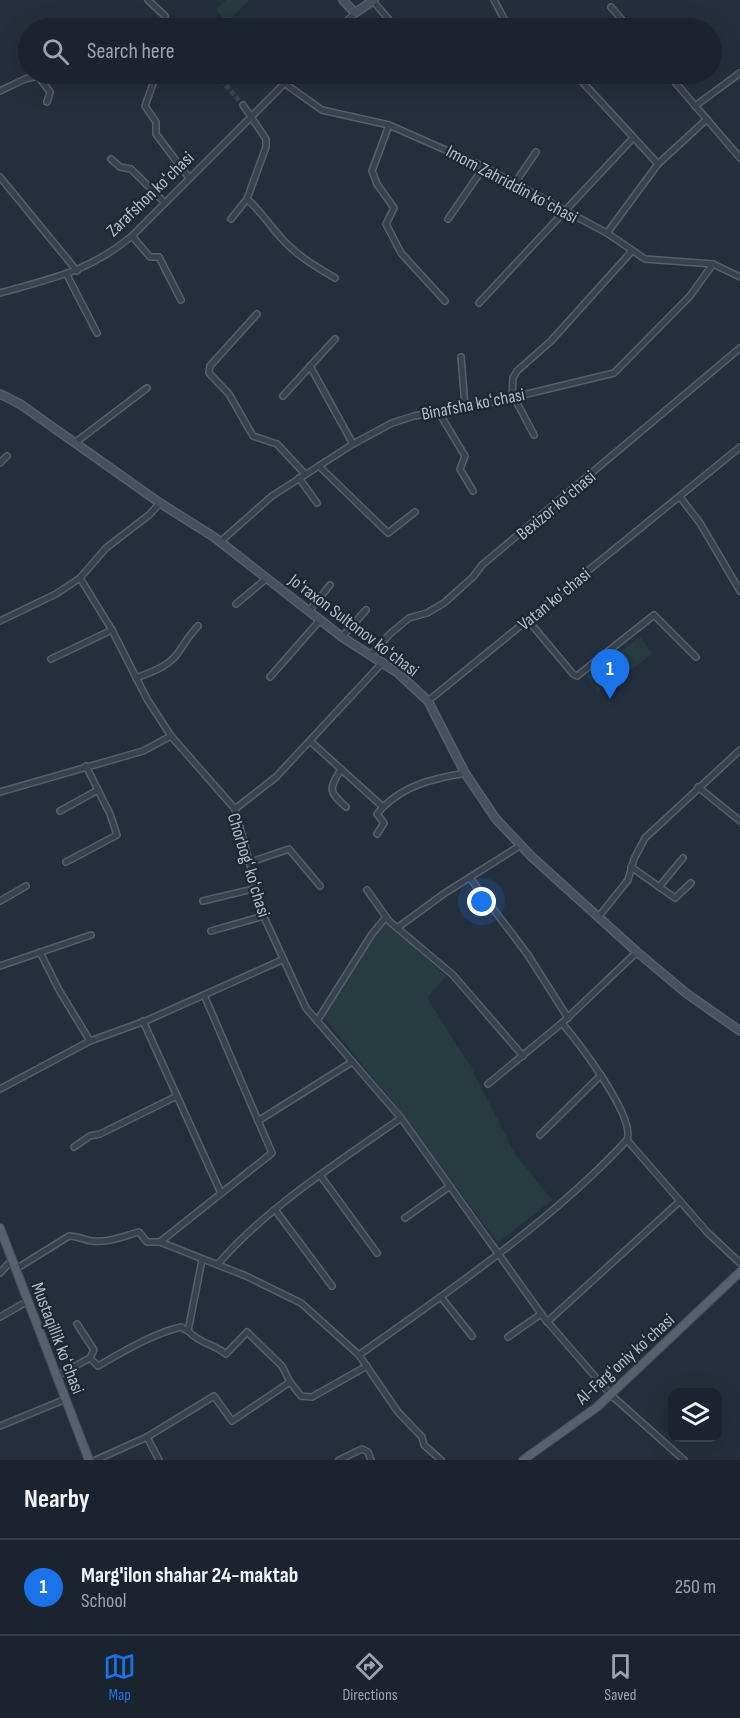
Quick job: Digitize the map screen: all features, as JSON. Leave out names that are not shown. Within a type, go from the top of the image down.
[{"type":"main road","name":"Mustaqillik koʻchasi","points":[[0,1228],[89,1460]]},
{"type":"main road","name":"Al-Fargʻoniy koʻchasi","points":[[523,1460],[611,1395],[738,1277]]},
{"type":"street","points":[[148,0],[165,16]]},
{"type":"street","points":[[342,0],[355,13]]},
{"type":"street","points":[[350,18],[374,0],[388,18]]},
{"type":"street","points":[[494,0],[504,18]]},
{"type":"street","points":[[611,7],[620,18]]},
{"type":"street","points":[[695,106],[740,73]]},
{"type":"street","points":[[0,92],[18,83]]},
{"type":"street","points":[[44,84],[50,92],[46,102]]},
{"type":"street","points":[[153,84],[145,106],[156,122],[156,134],[189,178]]},
{"type":"street","name":"Zarafshon koʻchasi","points":[[0,293],[67,275],[113,251],[132,236],[283,84]]},
{"type":"street","name":"Imom Zahriddin koʻchasi","points":[[285,84],[322,111],[389,125],[484,167],[607,233],[645,259],[713,264],[740,277]]},
{"type":"street","points":[[584,84],[658,164]]},
{"type":"street","points":[[676,84],[740,158]]},
{"type":"street","points":[[231,219],[248,199],[267,142],[243,105]]},
{"type":"street","points":[[607,233],[658,164],[707,119]]},
{"type":"street","points":[[389,125],[373,162],[372,171],[377,184],[394,208],[386,224],[401,253],[445,301]]},
{"type":"street","points":[[479,303],[633,138]]},
{"type":"street","points":[[515,183],[536,152]]},
{"type":"street","points":[[111,159],[120,167],[133,171],[164,202]]},
{"type":"street","points":[[448,219],[484,167]]},
{"type":"street","points":[[0,177],[77,271]]},
{"type":"street","points":[[248,199],[266,217],[285,242],[308,262],[335,278]]},
{"type":"street","points":[[132,236],[150,257],[159,257],[181,300]]},
{"type":"street","points":[[534,435],[513,397],[513,378],[517,371],[550,341],[632,251]]},
{"type":"street","name":"Binafsha koʻchasi","points":[[220,542],[272,496],[353,444],[393,423],[614,373],[690,296],[713,264]]},
{"type":"street","points":[[67,275],[97,333]]},
{"type":"street","points":[[257,314],[210,366],[209,374],[229,394],[254,436],[277,444],[302,476],[316,502]]},
{"type":"street","points":[[283,396],[335,339]]},
{"type":"street","name":"Bexizor koʻchasi","points":[[370,655],[409,618],[435,609],[451,597],[482,566],[740,348]]},
{"type":"street","points":[[460,357],[465,406]]},
{"type":"street","points":[[310,366],[353,444]]},
{"type":"street","points":[[76,442],[147,388]]},
{"type":"street","name":"Joʻraxon Sultonov koʻchasi","points":[[0,394],[76,442],[160,503],[220,542],[342,637],[383,662],[428,702],[465,772],[496,819],[521,845],[686,993],[740,1031]]},
{"type":"street","points":[[438,411],[465,456],[460,469],[473,491]]},
{"type":"street","name":"Vatan koʻchasi","points":[[428,702],[740,447]]},
{"type":"street","points":[[0,463],[7,456]]},
{"type":"street","points":[[319,466],[388,533],[415,512]]},
{"type":"street","points":[[680,497],[700,523],[740,591]]},
{"type":"street","points":[[0,621],[56,594],[80,578],[106,548],[160,503]]},
{"type":"street","name":"Chorbogʻ koʻchasi","points":[[80,578],[112,630],[147,699],[171,736],[235,809],[264,916],[282,960],[306,1008],[400,1118],[498,1252]]},
{"type":"street","points":[[236,604],[267,578]]},
{"type":"street","points":[[309,611],[330,585]]},
{"type":"street","points":[[342,637],[366,610]]},
{"type":"street","points":[[527,619],[573,674],[577,675],[654,615],[696,657]]},
{"type":"street","points":[[270,677],[320,620]]},
{"type":"street","points":[[136,678],[165,666],[177,654],[184,640],[198,626]]},
{"type":"street","points":[[51,658],[112,630]]},
{"type":"street","points":[[235,809],[276,777],[383,662]]},
{"type":"street","points":[[0,792],[86,766],[143,752],[171,736]]},
{"type":"street","points":[[310,741],[383,807]]},
{"type":"street","points":[[600,915],[628,880],[631,867],[645,838],[740,750]]},
{"type":"street","points":[[66,862],[117,835],[110,814],[86,766]]},
{"type":"street","points":[[341,769],[331,790],[333,795],[346,807]]},
{"type":"street","points":[[377,834],[384,823],[377,812],[397,793],[415,784],[465,772]]},
{"type":"street","points":[[698,787],[740,821]]},
{"type":"street","points":[[60,811],[98,790]]},
{"type":"street","points":[[397,928],[521,845]]},
{"type":"street","points":[[251,862],[289,849],[320,886]]},
{"type":"street","points":[[658,887],[682,858]]},
{"type":"street","points":[[631,867],[676,898],[691,883]]},
{"type":"street","points":[[470,878],[528,955],[568,1018]]},
{"type":"street","points":[[0,902],[26,886]]},
{"type":"street","points":[[203,901],[257,888]]},
{"type":"street","points":[[368,890],[386,917],[453,975],[523,1056]]},
{"type":"street","points":[[211,931],[264,916]]},
{"type":"street","points":[[317,1021],[372,934],[386,917]]},
{"type":"street","points":[[0,966],[91,935]]},
{"type":"street","points":[[40,952],[58,990],[90,1041]]},
{"type":"street","points":[[488,1084],[568,1018],[638,952]]},
{"type":"street","points":[[0,1089],[90,1041],[143,1021],[282,960]]},
{"type":"street","points":[[160,1242],[272,1153],[204,994]]},
{"type":"street","points":[[143,1021],[222,1193]]},
{"type":"street","points":[[359,1355],[441,1297],[557,1206],[627,1140],[629,1127],[601,1075],[562,1023]]},
{"type":"street","points":[[258,1121],[352,1062]]},
{"type":"street","points":[[540,1134],[601,1075]]},
{"type":"street","points":[[74,1148],[90,1136],[100,1134],[177,1096]]},
{"type":"street","points":[[218,1264],[235,1244],[320,1175],[400,1118]]},
{"type":"street","points":[[627,1140],[706,1232],[740,1263]]},
{"type":"street","points":[[320,1175],[377,1253]]},
{"type":"street","points":[[405,1218],[450,1186]]},
{"type":"street","points":[[547,1322],[680,1201]]},
{"type":"street","points":[[276,1211],[332,1286]]},
{"type":"street","points":[[16,1269],[69,1236],[78,1236],[91,1242],[108,1241],[139,1232],[147,1242],[160,1242],[202,1260],[218,1264],[301,1303],[359,1355],[398,1412],[422,1437],[424,1445],[441,1460]]},
{"type":"street","points":[[498,1252],[547,1322],[611,1395],[684,1460]]},
{"type":"street","points":[[0,1273],[12,1260]]},
{"type":"street","points":[[188,1331],[202,1260]]},
{"type":"street","points":[[441,1297],[472,1336]]},
{"type":"street","points":[[0,1317],[28,1301]]},
{"type":"street","points":[[508,1337],[542,1314]]},
{"type":"street","points":[[57,1376],[90,1358],[94,1350],[77,1324]]},
{"type":"street","points":[[90,1358],[98,1366],[134,1346],[171,1329],[181,1327],[198,1341],[215,1345],[226,1354],[247,1332],[282,1366],[290,1382],[301,1396],[312,1397],[367,1366]]},
{"type":"street","points":[[96,1460],[147,1437],[214,1396],[232,1421],[290,1382]]},
{"type":"street","points":[[0,1426],[66,1399]]},
{"type":"street","points":[[147,1437],[159,1460]]},
{"type":"street","points":[[339,1460],[362,1449],[368,1452],[371,1460]]},
{"type":"green space","points":[[226,0],[248,0],[231,18],[223,18],[216,10]]},
{"type":"green space","points":[[640,637],[652,654],[621,677],[608,660]]},
{"type":"green space","points":[[595,669],[607,685],[598,692],[586,676]]},
{"type":"green space","points":[[385,921],[446,976],[427,998],[472,1069],[515,1154],[552,1200],[498,1243],[396,1106],[323,1016]]},
{"type":"tunnel","points":[[225,84],[243,105]]},
{"type":"place","name":"Marg'ilon shahar 24-maktab","points":[[610,699]]}]
